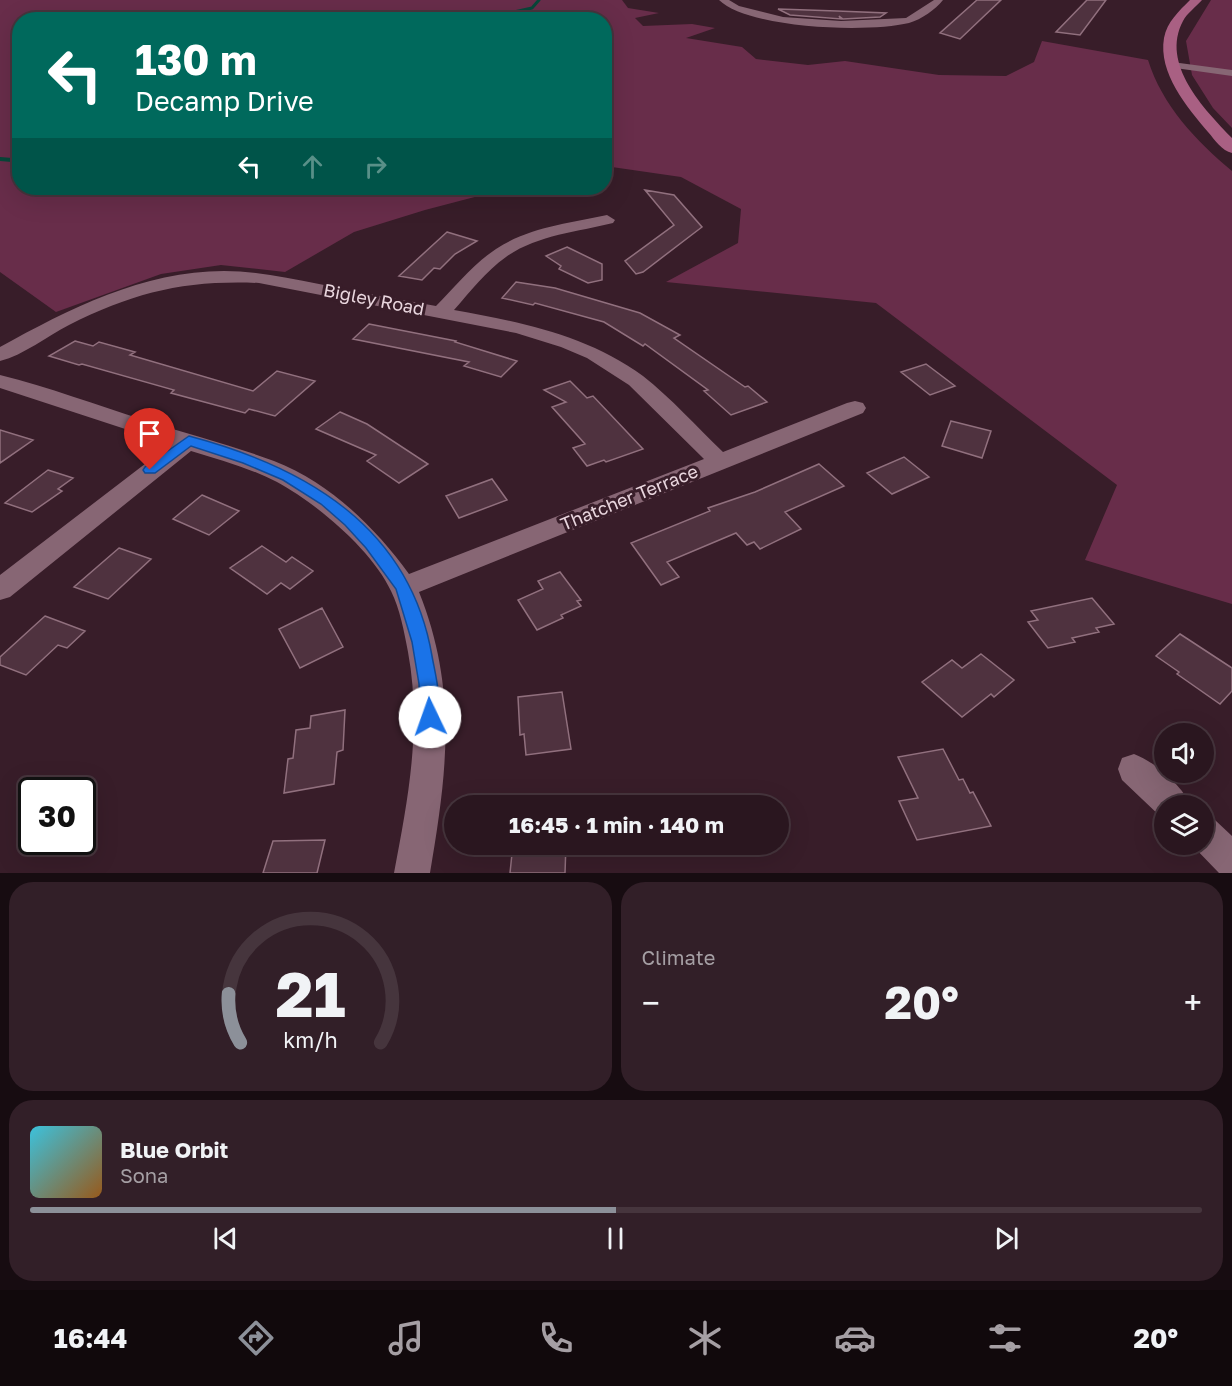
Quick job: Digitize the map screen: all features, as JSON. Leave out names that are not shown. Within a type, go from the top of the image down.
[{"type":"main road","points":[[1196,0],[1174,24],[1170,43],[1172,65],[1191,102],[1232,148]]},
{"type":"street","points":[[723,0],[734,7],[758,14],[810,22],[856,25],[908,20],[920,15],[939,0]]},
{"type":"street","points":[[1172,65],[1232,73]]},
{"type":"street","points":[[441,312],[491,261],[516,244],[542,235],[607,220]]},
{"type":"street","name":"Bigley Road","points":[[0,355],[69,316],[135,290],[195,278],[219,276],[259,278],[441,312],[546,335],[594,354],[636,381],[719,461]]},
{"type":"street","points":[[0,381],[266,467],[319,495],[351,521],[372,544],[404,587],[421,642],[428,684],[431,734],[424,806],[412,873]]},
{"type":"street","name":"Thatcher Terrace","points":[[404,587],[855,408]]},
{"type":"street","points":[[0,590],[189,441]]},
{"type":"street","points":[[1134,769],[1162,795]]},
{"type":"street","points":[[1214,843],[1232,861]]},
{"type":"shaded area","points":[[0,0],[622,0],[628,8],[659,13],[635,18],[643,26],[692,24],[715,28],[686,38],[742,47],[756,59],[808,65],[845,61],[939,75],[1006,76],[1034,62],[1042,41],[1148,60],[1171,107],[1193,135],[1232,171],[1232,604],[1085,560],[1117,485],[876,303],[666,282],[738,243],[741,209],[681,177],[612,167],[612,12],[12,12],[12,195],[482,195],[354,232],[285,272],[221,265],[161,274],[56,312],[0,272]]},
{"type":"shaded area","points":[[1211,0],[1232,0],[1232,128],[1213,108],[1192,75],[1186,41]]},
{"type":"building","points":[[977,0],[1001,0],[960,39],[940,33]]},
{"type":"building","points":[[1087,0],[1106,0],[1080,35],[1056,32]]},
{"type":"building","points":[[778,9],[886,13],[880,17],[843,19],[839,16],[841,19],[790,15]]},
{"type":"building","points":[[645,190],[674,195],[702,227],[643,272],[636,274],[625,261],[674,225]]},
{"type":"building","points":[[447,232],[477,241],[455,254],[440,269],[434,268],[422,280],[399,276]]},
{"type":"building","points":[[567,247],[602,264],[602,280],[588,283],[559,269],[561,266],[546,256]]},
{"type":"building","points":[[516,282],[555,288],[640,313],[680,335],[674,338],[745,387],[748,386],[767,402],[731,415],[704,391],[708,390],[645,344],[643,346],[604,322],[535,303],[533,305],[502,298]]},
{"type":"building","points":[[369,324],[456,341],[517,361],[501,377],[464,366],[469,362],[353,339]]},
{"type":"building","points":[[75,341],[93,346],[99,342],[135,352],[130,355],[253,391],[277,371],[315,381],[275,416],[249,409],[245,413],[171,393],[174,390],[49,356]]},
{"type":"building","points":[[926,364],[955,386],[930,395],[901,372]]},
{"type":"building","points":[[570,381],[587,398],[593,396],[643,449],[587,466],[573,448],[585,444],[552,407],[566,402],[544,390]]},
{"type":"building","points":[[340,412],[367,424],[428,464],[399,483],[367,461],[376,455],[316,429]]},
{"type":"building","points":[[951,421],[991,431],[982,458],[942,446]]},
{"type":"building","points":[[0,430],[33,440],[0,463]]},
{"type":"building","points":[[904,457],[929,477],[892,494],[867,473]]},
{"type":"building","points":[[819,464],[844,486],[785,512],[801,529],[760,549],[754,542],[747,545],[736,533],[667,562],[679,577],[661,585],[631,543],[710,511],[708,508],[755,492]]},
{"type":"building","points":[[48,470],[73,478],[58,489],[62,491],[32,512],[5,503]]},
{"type":"building","points":[[492,479],[507,500],[459,518],[446,496]]},
{"type":"building","points":[[202,495],[239,511],[209,535],[173,519]]},
{"type":"building","points":[[262,546],[286,562],[292,557],[313,571],[290,589],[281,583],[267,594],[230,568]]},
{"type":"building","points":[[119,548],[151,559],[108,599],[74,587]]},
{"type":"building","points":[[560,572],[581,600],[577,601],[581,606],[561,615],[563,618],[537,630],[518,600],[543,589],[538,581]]},
{"type":"building","points":[[1092,598],[1114,624],[1096,628],[1099,632],[1072,638],[1075,642],[1048,648],[1028,622],[1038,620],[1031,611]]},
{"type":"building","points":[[322,608],[343,647],[300,668],[279,629]]},
{"type":"building","points":[[45,616],[85,631],[67,648],[58,645],[26,675],[0,665],[0,657]]},
{"type":"building","points":[[1180,634],[1232,668],[1232,691],[1220,704],[1156,656]]},
{"type":"building","points":[[981,654],[1014,680],[994,697],[991,694],[962,717],[922,682],[952,660],[962,668]]},
{"type":"building","points":[[562,692],[571,749],[526,755],[524,734],[520,735],[518,697]]},
{"type":"building","points":[[345,710],[343,750],[337,752],[334,784],[284,793],[288,759],[293,758],[296,730],[310,728],[311,716]]},
{"type":"building","points":[[943,749],[959,780],[963,779],[970,793],[973,792],[991,826],[917,840],[899,801],[918,798],[898,757]]},
{"type":"building","points":[[325,840],[317,873],[263,873],[273,841]]},
{"type":"building","points":[[512,855],[566,855],[565,873],[510,873]]},
{"type":"waterway","points":[[514,12],[532,8],[539,0]]},
{"type":"waterway","points":[[0,159],[12,160]]},
{"type":"route","points":[[150,470],[189,441],[248,460],[288,477],[326,500],[351,521],[372,544],[404,587],[421,642],[428,684],[430,717]]}]
